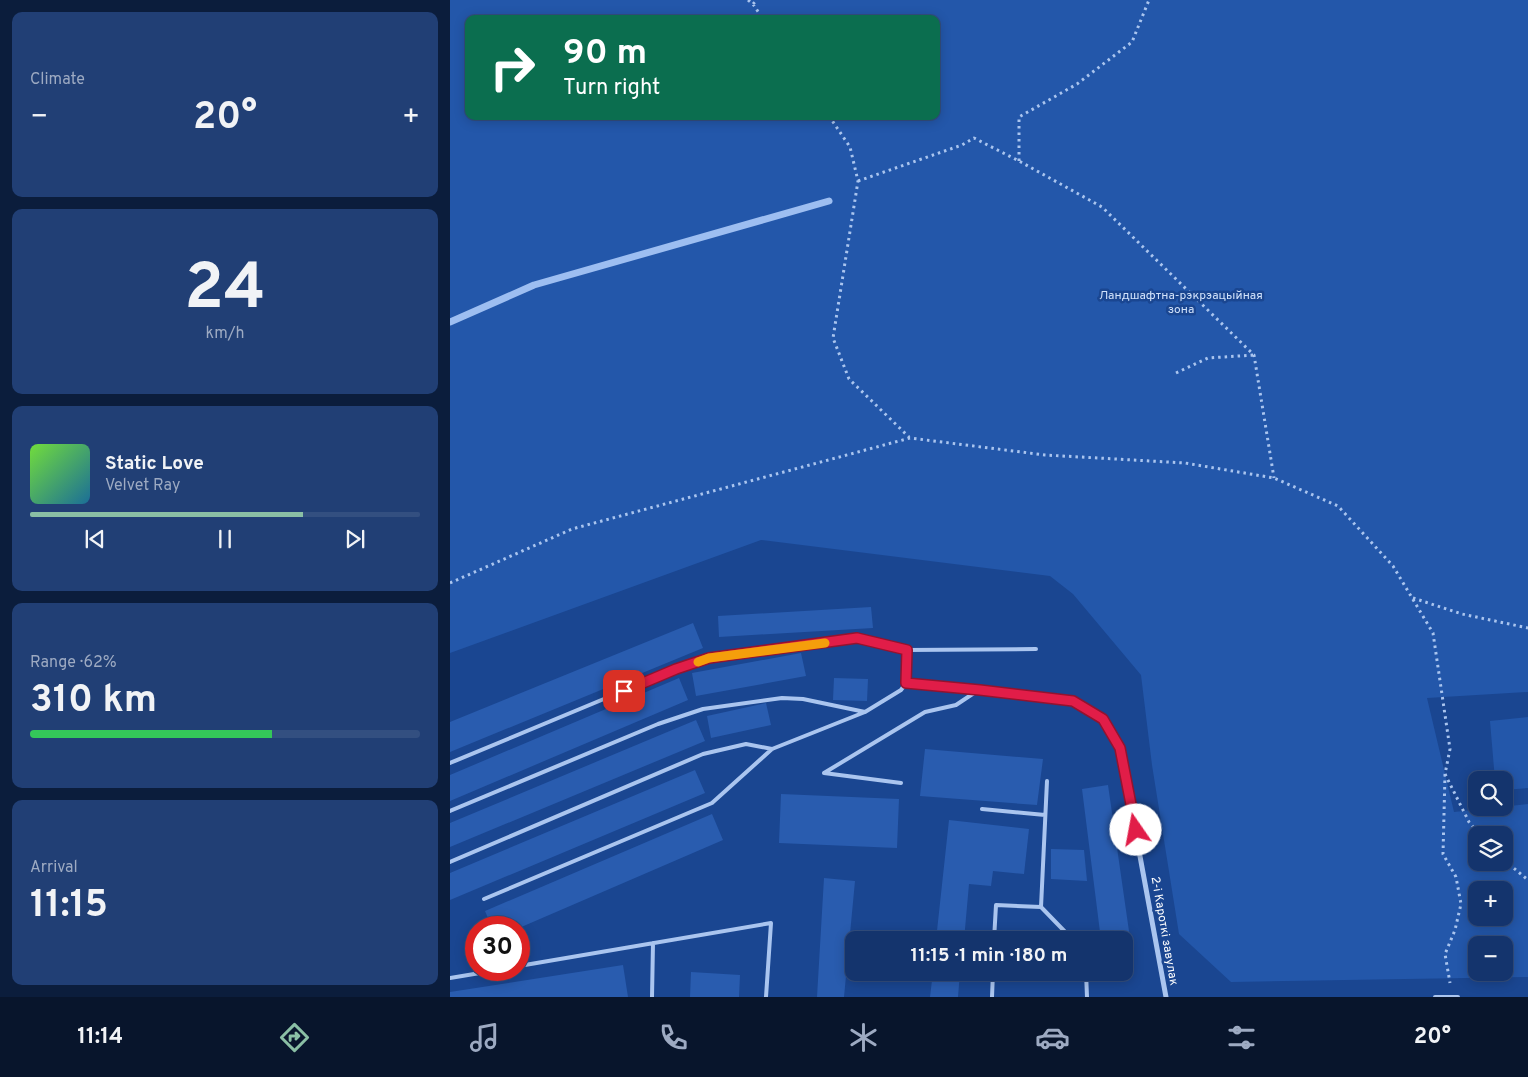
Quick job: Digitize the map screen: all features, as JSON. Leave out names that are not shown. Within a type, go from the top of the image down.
[{"type":"street","name":"2-і Кароткі завулак","points":[[906,683],[1073,701],[1103,719],[1120,748],[1166,997]]},
{"type":"lane","points":[[450,764],[676,669],[709,658],[857,638],[907,650],[1036,649]]},
{"type":"lane","points":[[484,899],[712,803],[772,749],[866,712],[901,690],[906,683],[907,650]]},
{"type":"lane","points":[[901,783],[824,772],[925,712],[956,705],[980,690]]},
{"type":"lane","points":[[450,811],[658,724],[703,710],[782,698],[803,699],[866,712]]},
{"type":"lane","points":[[450,862],[703,754],[746,744],[772,749]]},
{"type":"lane","points":[[1041,907],[1047,782]]},
{"type":"lane","points":[[982,809],[1045,815]]},
{"type":"lane","points":[[995,931],[996,905],[1041,907],[1064,931]]},
{"type":"lane","points":[[530,964],[771,923],[766,997]]},
{"type":"lane","points":[[652,997],[653,943]]},
{"type":"lane","points":[[450,978],[465,976]]},
{"type":"lane","points":[[992,997],[993,981]]},
{"type":"lane","points":[[1086,981],[1087,997]]},
{"type":"lane","points":[[1435,997],[1458,997]]},
{"type":"path","points":[[748,0],[760,15]]},
{"type":"path","points":[[753,4],[757,0]]},
{"type":"path","points":[[1019,161],[1019,117],[1078,84],[1132,42],[1150,0]]},
{"type":"path","points":[[832,120],[850,148],[858,181],[833,338],[849,379],[910,438]]},
{"type":"path","points":[[858,181],[962,145],[974,138],[1102,207],[1254,355],[1274,478]]},
{"type":"path","points":[[1176,373],[1208,358],[1254,355]]},
{"type":"path","points":[[450,583],[572,529],[910,438],[1045,455],[1185,463],[1274,478],[1338,506],[1393,566],[1433,633],[1450,748],[1445,774],[1443,854],[1456,877],[1461,904],[1456,930],[1445,954],[1452,996]]},
{"type":"path","points":[[1413,598],[1462,614],[1528,628]]},
{"type":"path","points":[[1445,774],[1472,826]]},
{"type":"path","points":[[1513,868],[1528,880]]},
{"type":"green space","name":"Ландшафтна-рэкрэацыйная зона","points":[[450,0],[1528,0],[1528,692],[1427,698],[1454,812],[1468,810],[1468,816],[1513,816],[1513,806],[1528,804],[1528,977],[1513,977],[1513,936],[1468,936],[1468,978],[1231,982],[1179,934],[1152,765],[1141,675],[1073,594],[1050,576],[761,540],[450,653]]},
{"type":"green space","points":[[1528,717],[1528,788],[1513,789],[1513,771],[1494,771],[1490,721]]},
{"type":"building","points":[[871,607],[873,628],[719,637],[718,616]]},
{"type":"building","points":[[693,623],[703,648],[450,752],[450,722]]},
{"type":"building","points":[[801,653],[806,676],[696,696],[692,673]]},
{"type":"building","points":[[679,678],[688,700],[450,801],[450,775]]},
{"type":"building","points":[[834,678],[868,679],[867,701],[833,700]]},
{"type":"building","points":[[766,703],[771,725],[711,738],[707,716]]},
{"type":"building","points":[[696,720],[705,741],[450,847],[450,823]]},
{"type":"building","points":[[925,749],[1043,759],[1037,805],[920,796]]},
{"type":"building","points":[[695,770],[705,793],[450,900],[450,873]]},
{"type":"building","points":[[1108,785],[1129,931],[1100,931],[1082,789]]},
{"type":"building","points":[[781,794],[899,799],[897,848],[779,843]]},
{"type":"building","points":[[712,814],[723,840],[530,923],[530,916],[487,916],[485,911]]},
{"type":"building","points":[[949,820],[1029,829],[1024,874],[993,871],[991,886],[969,884],[965,931],[937,931]]},
{"type":"building","points":[[1051,849],[1084,850],[1087,881],[1051,879]]},
{"type":"building","points":[[824,878],[855,881],[850,931],[845,931],[844,997],[817,997]]},
{"type":"building","points":[[623,965],[628,997],[450,997],[450,992]]},
{"type":"building","points":[[691,972],[740,975],[739,997],[690,997]]},
{"type":"building","points":[[932,981],[959,981],[958,997],[930,997]]},
{"type":"waterway","points":[[450,322],[534,285],[829,201]]},
{"type":"slow traffic","points":[[698,662],[709,658],[825,643]]},
{"type":"route","points":[[624,691],[676,669],[709,658],[857,638],[907,650],[906,683],[1073,701],[1103,719],[1120,748],[1136,830]]}]
